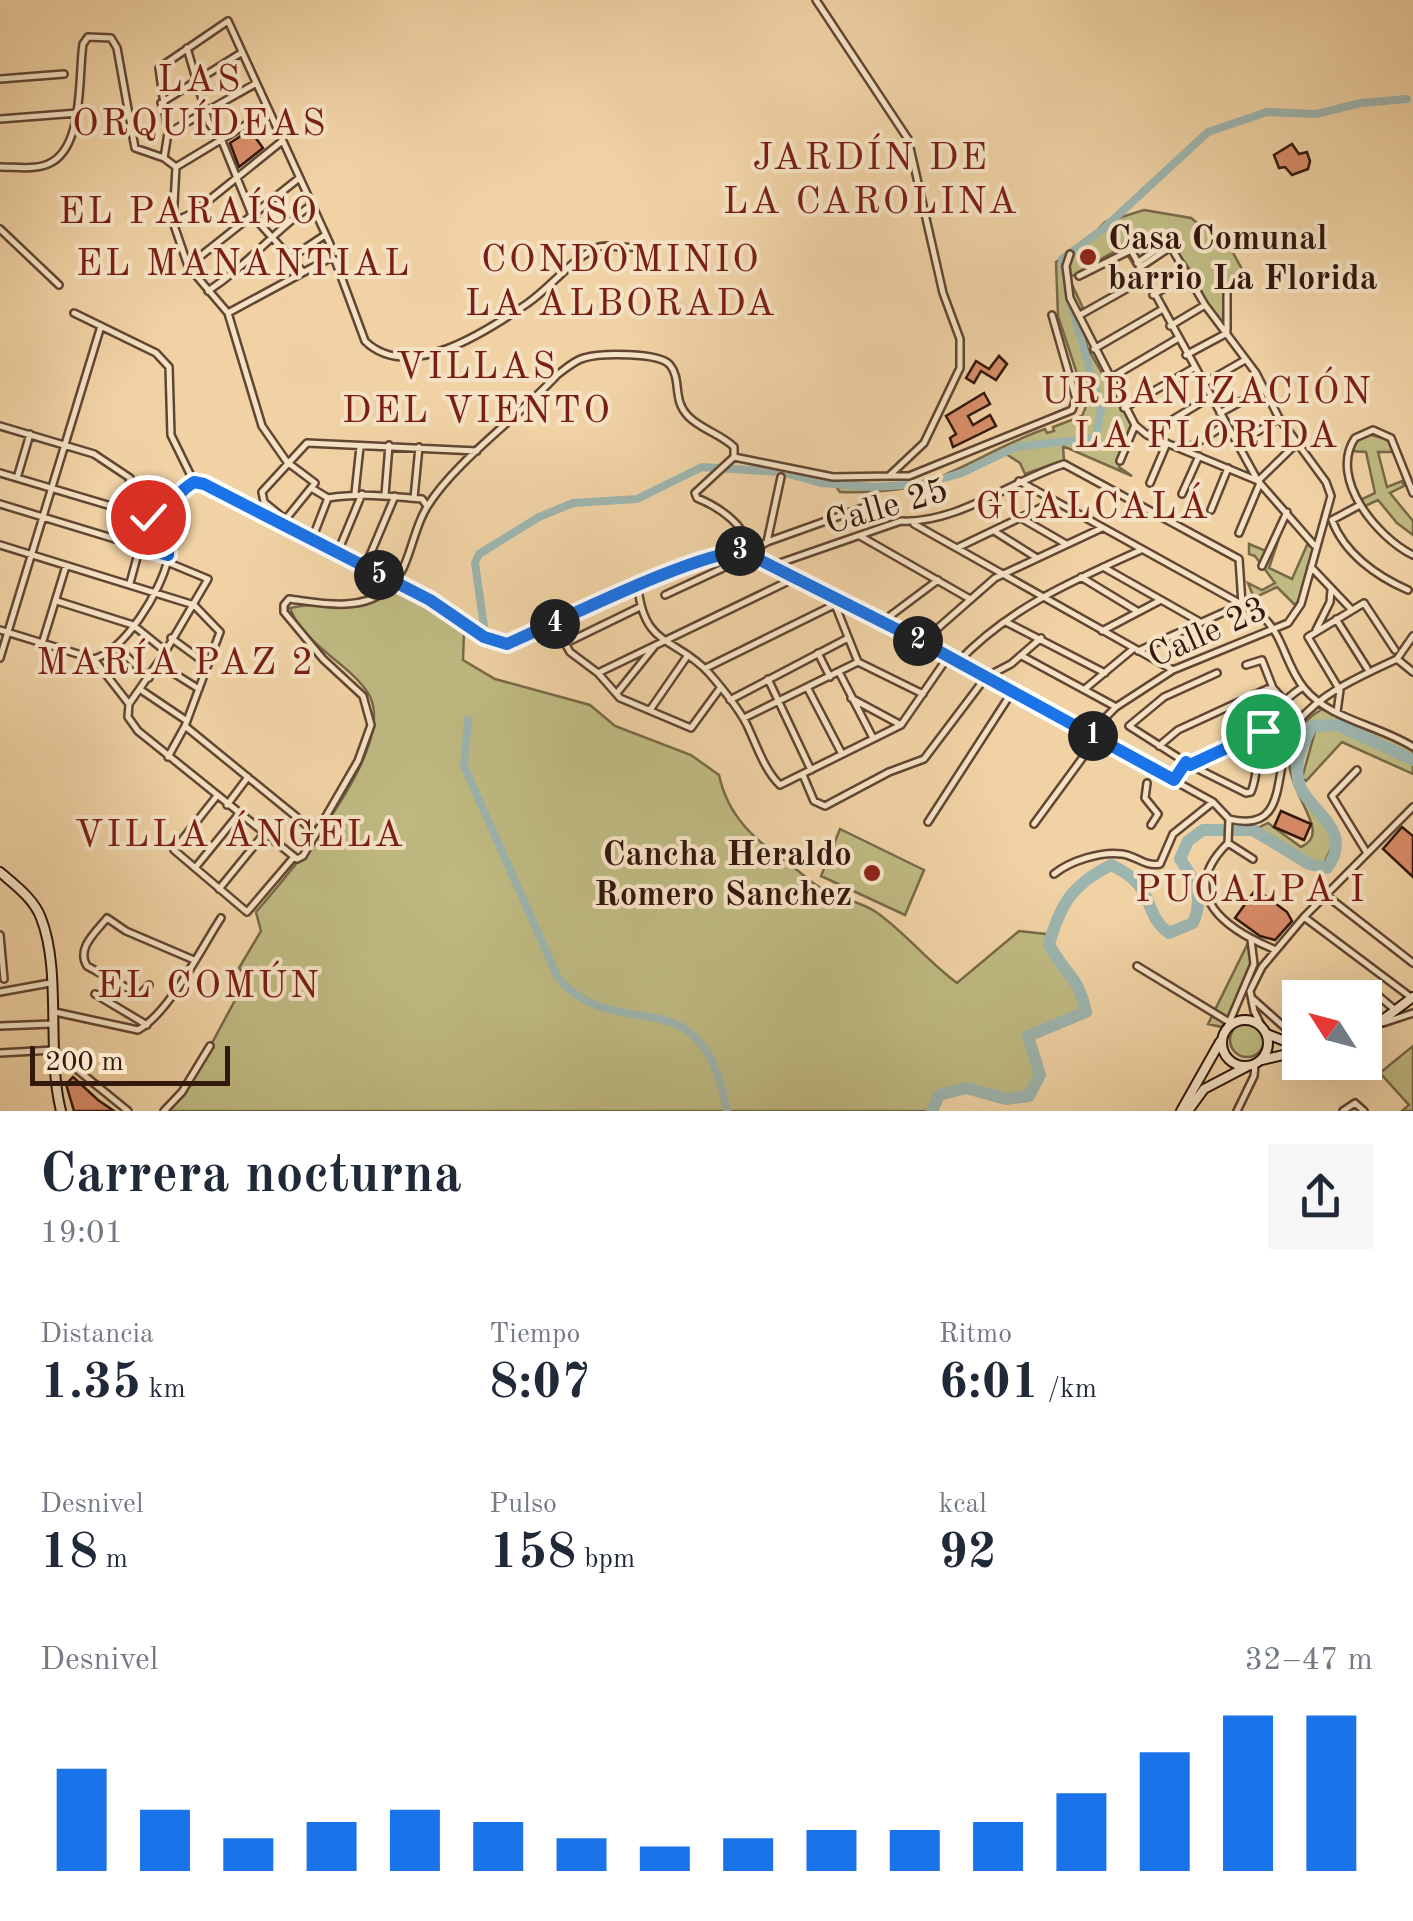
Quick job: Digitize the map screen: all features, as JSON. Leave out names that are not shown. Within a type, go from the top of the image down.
[{"type":"main road","points":[[0,872],[29,898],[41,917],[50,984],[54,1081],[62,1111]]},
{"type":"main road","points":[[1383,1023],[1412,998]]},
{"type":"main road","points":[[1180,1111],[1226,1030],[1243,1020],[1282,1038]]},
{"type":"main road","points":[[1226,1030],[1224,1055],[1238,1066],[1254,1064],[1267,1052],[1265,1031]]},
{"type":"main road","points":[[1188,1111],[1214,1082],[1282,1053]]},
{"type":"street","points":[[816,0],[908,138],[943,293],[960,339],[960,368],[938,406],[924,443],[889,476]]},
{"type":"street","points":[[164,158],[168,134],[159,68],[228,21],[330,244],[330,258]]},
{"type":"street","points":[[0,167],[38,166],[56,160],[78,114],[84,40],[102,35],[111,38],[116,48],[131,140],[143,153],[164,158],[176,167]]},
{"type":"street","points":[[187,48],[206,111],[252,215],[303,272]]},
{"type":"street","points":[[161,103],[242,53]]},
{"type":"street","points":[[0,79],[64,74]]},
{"type":"street","points":[[168,134],[255,84]]},
{"type":"street","points":[[176,167],[268,112]]},
{"type":"street","points":[[0,119],[78,114]]},
{"type":"street","points":[[174,222],[238,179],[281,142]]},
{"type":"street","points":[[176,167],[174,222],[188,266],[228,313],[254,409],[288,462],[328,498],[385,495],[422,498],[427,506]]},
{"type":"street","points":[[188,266],[298,179]]},
{"type":"street","points":[[208,291],[242,269],[288,222],[310,206]]},
{"type":"street","points":[[0,230],[59,285]]},
{"type":"street","points":[[292,257],[325,235]]},
{"type":"street","points":[[1138,266],[1168,245],[1264,389],[1295,444],[1259,482],[1240,533]]},
{"type":"street","points":[[330,258],[335,260],[365,341],[372,348],[418,358],[452,347],[528,303],[596,248],[634,247]]},
{"type":"street","points":[[1079,276],[1131,250],[1259,482],[1315,546]]},
{"type":"street","points":[[1070,254],[1066,278],[1070,298],[1124,408],[1136,424],[1147,435],[1259,482]]},
{"type":"street","points":[[228,313],[330,258]]},
{"type":"street","points":[[1153,295],[1188,275]]},
{"type":"street","points":[[1080,315],[1144,279]]},
{"type":"street","points":[[1227,294],[1228,334]]},
{"type":"street","points":[[1170,326],[1205,305]]},
{"type":"street","points":[[1094,348],[1161,310]]},
{"type":"street","points":[[74,313],[156,354],[168,367],[171,435],[194,482]]},
{"type":"street","points":[[732,459],[833,477],[909,476],[1072,410],[1076,404],[1052,315]]},
{"type":"street","points":[[0,658],[4,632],[101,326]]},
{"type":"street","points":[[1186,354],[1228,334]]},
{"type":"street","points":[[1110,380],[1177,339]]},
{"type":"street","points":[[216,797],[174,850],[247,912],[293,858],[303,856],[358,761],[371,725],[362,696],[323,659],[284,612],[284,605],[289,599],[360,602],[375,597],[394,582],[427,506],[557,375],[582,358],[621,354],[662,360],[670,366],[677,381],[675,394],[687,416],[732,443],[736,451],[732,459],[698,487],[697,498],[722,508],[746,539],[746,553]]},
{"type":"street","points":[[1203,384],[1245,360]]},
{"type":"street","points":[[1124,408],[1194,368]]},
{"type":"street","points":[[1220,412],[1264,389]]},
{"type":"street","points":[[1147,435],[1210,397]]},
{"type":"street","points":[[1238,444],[1279,418]]},
{"type":"street","points":[[1120,461],[1136,424]]},
{"type":"street","points":[[1185,450],[1226,424]]},
{"type":"street","points":[[0,426],[94,454],[130,478],[124,509]]},
{"type":"street","points":[[1413,492],[1404,478],[1394,441],[1380,431],[1367,431],[1355,438],[1348,453],[1360,505],[1383,536],[1413,556]]},
{"type":"street","points":[[17,478],[30,434]]},
{"type":"street","points":[[283,522],[262,497],[308,443],[477,452]]},
{"type":"street","points":[[1150,483],[1167,443]]},
{"type":"street","name":"Calle 23","points":[[1090,734],[1116,706],[1173,670],[1274,627],[1285,626],[1296,613],[1332,496],[1326,482],[1295,444]]},
{"type":"street","points":[[337,554],[359,494],[360,445]]},
{"type":"street","points":[[385,495],[389,445]]},
{"type":"street","points":[[414,498],[419,448]]},
{"type":"street","points":[[1182,494],[1199,456]]},
{"type":"street","name":"Calle 25","points":[[774,565],[901,522],[972,506],[1018,480],[1064,464],[1239,559],[1242,604]]},
{"type":"street","points":[[1211,510],[1228,468]]},
{"type":"street","points":[[0,473],[149,518],[130,583]]},
{"type":"street","points":[[767,542],[781,477]]},
{"type":"street","points":[[1018,480],[1242,604],[1274,627],[1303,687],[1319,702],[1413,746]]},
{"type":"street","points":[[94,659],[116,646],[157,592],[168,558],[170,505],[175,495],[194,482],[283,522],[311,542],[394,582],[497,643],[507,644],[638,587],[729,553],[746,553],[922,642],[1090,734],[1151,776],[1174,780],[1213,802],[1228,819],[1228,840],[1210,864],[1210,904],[1225,924],[1276,950]]},
{"type":"street","points":[[283,522],[314,486]]},
{"type":"street","points":[[365,568],[394,496]]},
{"type":"street","points":[[311,542],[328,498]]},
{"type":"street","points":[[957,548],[1056,501]]},
{"type":"street","points":[[0,504],[142,548],[208,578],[129,704],[128,717],[168,758],[293,858]]},
{"type":"street","points":[[1360,505],[1328,518],[1353,553],[1408,590]]},
{"type":"street","points":[[665,595],[767,542],[865,507]]},
{"type":"street","points":[[1262,566],[1287,512]]},
{"type":"street","points":[[1022,518],[1067,545]]},
{"type":"street","points":[[912,522],[1173,670]]},
{"type":"street","points":[[922,642],[1002,574],[1102,528]]},
{"type":"street","points":[[994,531],[1037,558]]},
{"type":"street","points":[[860,536],[970,600]]},
{"type":"street","points":[[0,545],[194,605],[220,632],[186,724],[168,758]]},
{"type":"street","points":[[957,662],[980,638],[1040,596],[1141,550]]},
{"type":"street","points":[[42,644],[66,566]]},
{"type":"street","points":[[1310,566],[1350,608]]},
{"type":"street","points":[[1103,567],[1200,622]]},
{"type":"street","name":"Calle 25","points":[[598,673],[796,576]]},
{"type":"street","points":[[1080,577],[1137,611]]},
{"type":"street","points":[[882,622],[938,580]]},
{"type":"street","points":[[638,587],[640,606],[658,643],[688,655],[706,668],[743,718],[780,785],[902,725],[948,657]]},
{"type":"street","points":[[1315,632],[1330,602],[1331,587]]},
{"type":"street","points":[[1102,631],[1160,600]]},
{"type":"street","points":[[57,601],[133,625],[164,650]]},
{"type":"street","points":[[706,668],[842,601]]},
{"type":"street","points":[[1337,712],[1339,688],[1308,637],[1364,602],[1395,650]]},
{"type":"street","points":[[1084,689],[1136,650],[1242,604]]},
{"type":"street","points":[[564,644],[640,606]]},
{"type":"street","points":[[836,607],[858,662],[924,694]]},
{"type":"street","points":[[1336,618],[1367,668]]},
{"type":"street","points":[[1006,622],[1105,672]]},
{"type":"street","points":[[554,624],[564,644],[616,693],[691,728],[721,687]]},
{"type":"street","points":[[4,632],[94,659],[129,704]]},
{"type":"street","points":[[1228,819],[1256,822],[1268,816],[1277,795],[1281,756],[1301,717],[1339,688],[1396,659],[1413,636]]},
{"type":"street","points":[[171,638],[208,665]]},
{"type":"street","points":[[730,700],[848,638]]},
{"type":"street","points":[[803,775],[818,805],[825,806],[889,772],[924,760],[986,678],[1022,656],[1041,638]]},
{"type":"street","points":[[616,693],[658,643]]},
{"type":"street","points":[[116,646],[148,678]]},
{"type":"street","points":[[818,653],[830,676]]},
{"type":"street","points":[[650,711],[688,655]]},
{"type":"street","points":[[1022,656],[1116,706]]},
{"type":"street","points":[[1396,659],[1413,672]]},
{"type":"street","points":[[1246,665],[1262,660],[1283,700]]},
{"type":"street","points":[[743,718],[858,662]]},
{"type":"street","points":[[158,663],[199,689]]},
{"type":"street","points":[[839,672],[873,738]]},
{"type":"street","points":[[1218,673],[1164,696],[1132,722],[1131,730],[1188,764],[1251,792],[1263,731],[1283,700],[1303,687]]},
{"type":"street","points":[[768,679],[812,770]]},
{"type":"street","points":[[808,687],[842,754]]},
{"type":"street","points":[[1159,746],[1178,730],[1274,688]]},
{"type":"street","points":[[140,690],[315,832]]},
{"type":"street","points":[[928,822],[1012,692]]},
{"type":"street","points":[[850,697],[902,725]]},
{"type":"street","points":[[1174,780],[1188,764],[1263,731]]},
{"type":"street","points":[[1034,824],[1097,738]]},
{"type":"street","points":[[1357,770],[1332,796],[1367,853]]},
{"type":"street","points":[[1151,776],[1145,798],[1158,814],[1151,825]]},
{"type":"street","points":[[226,805],[248,777]]},
{"type":"street","points":[[1054,874],[1066,864],[1122,854],[1144,864],[1160,864],[1172,834],[1213,802]]},
{"type":"street","points":[[1265,1031],[1251,997],[1252,983],[1304,917],[1413,807]]},
{"type":"street","points":[[195,868],[238,814]]},
{"type":"street","points":[[219,889],[263,835]]},
{"type":"street","points":[[1228,840],[1253,859]]},
{"type":"street","points":[[1327,896],[1413,963]]},
{"type":"street","points":[[1304,917],[1412,998]]},
{"type":"street","points":[[149,985],[140,995],[87,966],[82,958],[83,949],[107,918],[126,931],[194,960]]},
{"type":"street","points":[[52,1012],[138,1030],[147,1025],[221,918]]},
{"type":"street","points":[[0,935],[4,978]]},
{"type":"street","points":[[1136,966],[1226,1030],[1254,964],[1251,940]]},
{"type":"street","points":[[0,992],[50,984]]},
{"type":"street","points":[[95,994],[147,1025]]},
{"type":"street","points":[[1251,997],[1282,1028]]},
{"type":"street","points":[[1382,998],[1397,1011]]},
{"type":"street","points":[[1383,1023],[1413,1013]]},
{"type":"street","points":[[0,1026],[52,1024]]},
{"type":"street","points":[[164,1111],[182,1092],[210,1046]]},
{"type":"street","points":[[0,1053],[53,1050],[128,1111]]},
{"type":"street","points":[[1236,1111],[1254,1076],[1254,1064]]},
{"type":"street","points":[[1343,1111],[1355,1103],[1364,1111]]},
{"type":"shaded area","points":[[1144,210],[1191,218],[1232,251],[1252,287],[1233,288],[1224,295],[1225,337],[1205,311],[1193,275],[1168,246],[1135,267],[1126,253],[1115,251],[1069,278],[1083,308],[1077,314],[1088,349],[1136,431],[1119,467],[1132,476],[1063,446],[1064,460],[1025,474],[1020,463],[1006,454],[926,485],[840,492],[835,485],[900,485],[937,478],[1017,440],[1045,429],[1047,433],[1054,431],[1053,427],[1082,416],[1087,404],[1058,316],[1056,262],[1081,247],[1105,222]]},
{"type":"shaded area","points":[[1367,434],[1387,439],[1395,452],[1378,452],[1387,487],[1402,481],[1404,486],[1390,493],[1413,521],[1413,535],[1378,500],[1363,507],[1360,500],[1375,493],[1366,452],[1351,451],[1356,440]]},
{"type":"shaded area","points":[[1285,520],[1269,568],[1292,579],[1307,545],[1313,547],[1305,592],[1295,605],[1277,587],[1254,598],[1248,583],[1262,590],[1275,583],[1255,556],[1249,554],[1249,544],[1268,552]]},
{"type":"shaded area","points":[[399,590],[428,602],[464,631],[463,660],[495,679],[590,705],[615,726],[691,755],[719,775],[736,815],[765,846],[821,888],[876,912],[957,983],[1019,931],[1046,934],[1060,965],[1079,982],[1086,1012],[1029,1036],[1040,1075],[1029,1096],[952,1092],[939,1095],[932,1111],[167,1111],[192,1080],[247,978],[239,968],[261,931],[256,912],[337,808],[369,744],[374,716],[368,693],[304,632],[290,608],[369,602]]},
{"type":"shaded area","points":[[1322,709],[1413,750],[1413,758],[1341,722],[1312,723],[1297,758],[1297,772],[1307,796],[1335,839],[1324,864],[1310,863],[1258,828],[1268,823],[1301,847],[1312,838],[1312,824],[1290,771],[1289,750],[1299,729]]},
{"type":"shaded area","points":[[1341,727],[1413,762],[1413,774],[1342,742],[1306,781],[1302,778],[1316,728]]},
{"type":"shaded area","name":"Cancha Heraldo Romero Sanchez","points":[[840,829],[924,870],[905,915],[821,876]]},
{"type":"shaded area","points":[[1248,943],[1252,963],[1246,986],[1222,1027],[1208,1024]]},
{"type":"shaded area","points":[[1247,1023],[1259,1028],[1264,1040],[1259,1052],[1247,1057],[1235,1052],[1230,1040],[1235,1028]]},
{"type":"shaded area","points":[[1413,1046],[1413,1111],[1402,1111],[1409,1105],[1382,1071]]},
{"type":"building","points":[[250,130],[263,148],[239,167],[230,143]]},
{"type":"building","points":[[1292,144],[1299,154],[1307,152],[1310,161],[1308,169],[1292,175],[1285,167],[1279,168],[1274,155]]},
{"type":"building","points":[[999,356],[1007,364],[996,380],[981,371],[974,383],[966,378],[976,361],[989,369]]},
{"type":"building","points":[[984,393],[990,404],[968,416],[973,425],[990,415],[996,426],[953,447],[950,438],[956,434],[946,416]]},
{"type":"building","points":[[1281,811],[1311,824],[1304,840],[1274,827]]},
{"type":"building","points":[[1402,827],[1413,836],[1413,877],[1383,849]]},
{"type":"building","points":[[1256,889],[1287,912],[1292,921],[1275,940],[1260,936],[1235,918]]},
{"type":"building","points":[[73,1077],[114,1111],[74,1111],[66,1084]]},
{"type":"waterway","points":[[1065,275],[1062,259],[1103,229],[1208,132],[1267,112],[1316,114],[1361,103],[1407,99]]},
{"type":"waterway","points":[[484,627],[475,563],[479,554],[539,517],[573,503],[637,499],[702,467],[781,472],[821,483],[874,487],[922,484],[962,473],[1016,447],[1096,438],[1101,409],[1068,294]]},
{"type":"waterway","points":[[468,720],[464,766],[558,978],[582,998],[607,1009],[679,1026],[699,1041],[715,1068],[727,1111]]},
{"type":"waterway","points":[[932,1111],[939,1095],[966,1088],[1006,1099],[1029,1096],[1040,1075],[1028,1036],[1086,1012],[1075,982],[1049,944],[1064,906],[1087,880],[1111,865],[1126,873],[1143,890],[1155,917],[1169,933],[1193,923],[1196,914],[1197,890],[1180,859],[1188,841],[1203,830],[1253,830],[1309,864],[1327,868],[1335,854],[1336,841],[1326,820],[1302,790],[1297,772],[1312,726],[1338,725],[1413,760]]},
{"type":"place","name":"Casa Comunal barrio La Florida","points":[[1088,257]]},
{"type":"place","name":"Cancha Heraldo Romero Sanchez","points":[[872,873]]},
{"type":"district","name":"LAS ORQUÍDEAS","points":[[200,100]]},
{"type":"district","name":"JARDÍN DE LA CAROLINA","points":[[871,178]]},
{"type":"district","name":"EL PARAÍSO","points":[[189,210]]},
{"type":"district","name":"EL MANANTIAL","points":[[244,262]]},
{"type":"district","name":"CONDOMINIO LA ALBORADA","points":[[621,280]]},
{"type":"district","name":"VILLAS DEL VIENTO","points":[[477,387]]},
{"type":"district","name":"URBANIZACIÓN LA FLORIDA","points":[[1207,412]]},
{"type":"district","name":"GUALCALÁ","points":[[1093,505]]},
{"type":"district","name":"MARÍA PAZ 2","points":[[176,661]]},
{"type":"district","name":"VILLA ÁNGELA","points":[[240,833]]},
{"type":"district","name":"PUCALPA I","points":[[1251,888]]},
{"type":"district","name":"EL COMÚN","points":[[209,984]]},
{"type":"route","points":[[148,517],[142,548],[168,555],[170,505],[175,495],[194,482],[204,484],[430,600],[484,637],[507,644],[669,574],[729,553],[744,552],[922,642],[1174,780],[1186,762],[1190,765],[1263,731]]}]
